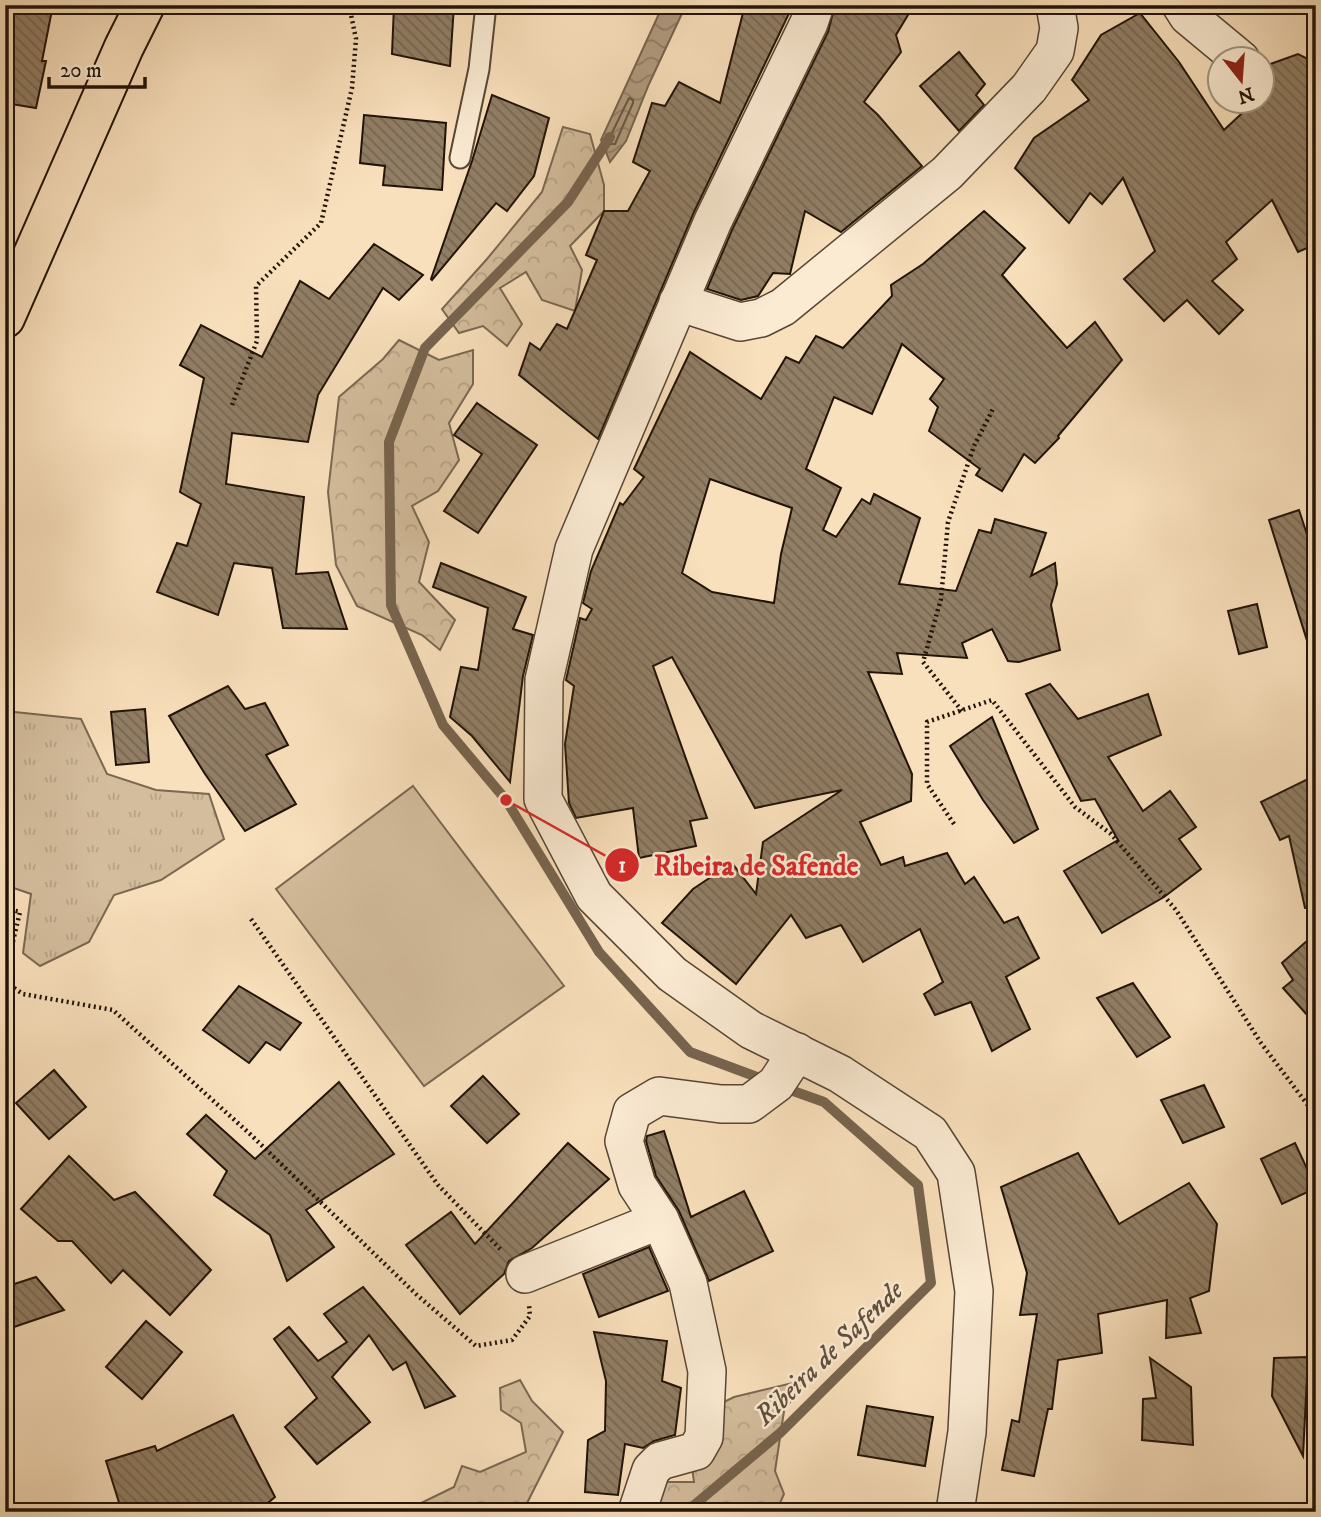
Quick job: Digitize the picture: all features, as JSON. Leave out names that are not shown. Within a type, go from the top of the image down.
[{"type":"main road","points":[[5,318],[145,5]]},
{"type":"street","points":[[815,5],[713,221],[574,549],[544,680],[543,799],[594,896],[672,974],[751,1030],[840,1074],[930,1133],[956,1173],[974,1291],[967,1432],[955,1512]]},
{"type":"street","points":[[678,302],[740,322],[761,318],[783,307],[947,173],[1029,88],[1055,51],[1059,28],[1055,5]]},
{"type":"street","points":[[1181,5],[1188,16],[1224,46]]},
{"type":"street","points":[[637,1512],[651,1470],[660,1461],[696,1451],[704,1437],[707,1371],[688,1283],[660,1220],[637,1185],[624,1141],[632,1112],[659,1096],[721,1104],[749,1104],[776,1084],[797,1052]]},
{"type":"street","points":[[525,1274],[660,1220]]},
{"type":"lane","points":[[460,158],[479,69],[486,5]]},
{"type":"path","points":[[232,405],[257,341],[256,286],[321,223],[352,88],[356,39],[349,5]]},
{"type":"path","points":[[962,710],[923,662],[941,598],[948,522],[974,446],[993,409]]},
{"type":"path","points":[[954,824],[927,785],[927,722],[992,699],[1075,807],[1111,834],[1176,910],[1261,1043],[1316,1116]]},
{"type":"path","points":[[5,908],[20,912],[5,975]]},
{"type":"path","points":[[5,982],[23,994],[113,1010],[476,1346],[512,1340],[530,1316],[525,1274],[438,1185],[251,919]]},
{"type":"green space","points":[[563,127],[590,134],[604,185],[604,211],[570,246],[582,270],[575,311],[542,300],[526,272],[500,288],[522,324],[507,346],[483,326],[459,333],[442,309],[542,192]]},
{"type":"green space","points":[[399,340],[439,360],[473,350],[473,384],[449,423],[459,460],[438,491],[412,506],[429,542],[419,582],[455,620],[440,650],[422,635],[357,606],[336,565],[328,492],[339,397],[383,359]]},
{"type":"green space","points":[[5,711],[81,719],[107,774],[156,790],[209,794],[224,839],[161,880],[114,895],[89,942],[40,966],[23,953],[31,894],[5,885]]},
{"type":"green space","points":[[413,786],[564,986],[424,1086],[276,889]]},
{"type":"green space","points":[[520,1380],[532,1401],[563,1432],[526,1505],[515,1512],[414,1512],[415,1506],[454,1487],[462,1466],[480,1472],[526,1452],[521,1423],[501,1410],[500,1388]]},
{"type":"green space","points":[[805,1380],[784,1411],[775,1471],[784,1494],[776,1512],[632,1512],[665,1482],[694,1482],[690,1452],[704,1412],[734,1397]]},
{"type":"water","points":[[663,5],[686,5],[626,141],[610,162],[601,140]]},
{"type":"building","points":[[5,5],[53,5],[42,61],[46,61],[36,108],[5,103]]},
{"type":"building","points":[[394,5],[454,5],[450,66],[392,54]]},
{"type":"building","points":[[745,5],[793,5],[694,212],[598,439],[519,375],[530,343],[540,350],[557,324],[567,329],[597,260],[586,255],[604,211],[628,211],[650,171],[633,162],[652,103],[665,106],[679,82],[720,103]]},
{"type":"building","points":[[835,5],[914,5],[896,35],[901,52],[864,102],[922,166],[841,232],[805,211],[790,274],[773,273],[758,296],[741,300],[707,289],[732,230],[828,32]]},
{"type":"building","points":[[1140,13],[1179,62],[1206,103],[1206,116],[1215,116],[1224,130],[1239,116],[1276,116],[1276,62],[1298,54],[1316,63],[1316,244],[1298,252],[1272,200],[1226,242],[1237,259],[1212,281],[1243,310],[1219,334],[1187,300],[1164,321],[1124,279],[1155,251],[1123,178],[1102,204],[1090,193],[1069,223],[1015,168],[1034,138],[1089,100],[1072,80],[1101,35]]},
{"type":"building","points":[[959,52],[985,84],[976,95],[984,105],[959,131],[920,86]]},
{"type":"building","points":[[492,95],[549,118],[534,176],[507,211],[496,203],[432,280],[472,161]]},
{"type":"building","points":[[364,115],[446,123],[442,190],[383,185],[385,166],[360,163]]},
{"type":"building","points":[[984,211],[1025,248],[1002,275],[1067,348],[1095,322],[1122,360],[1059,438],[1035,463],[1024,454],[1002,491],[976,475],[980,469],[929,431],[938,407],[930,399],[944,379],[902,344],[872,414],[834,397],[806,469],[841,488],[823,530],[836,537],[862,499],[870,504],[874,494],[920,518],[899,584],[956,591],[979,530],[991,533],[995,519],[1046,533],[1031,576],[1055,563],[1057,584],[1051,605],[1060,650],[1019,662],[1008,661],[992,629],[962,643],[967,658],[897,653],[902,674],[868,672],[912,774],[911,801],[860,822],[881,865],[903,857],[905,866],[947,853],[965,884],[974,877],[1004,923],[1018,917],[1039,958],[1006,977],[1030,1029],[992,1051],[971,1002],[935,1015],[924,994],[943,982],[920,929],[863,962],[841,925],[806,938],[791,915],[736,984],[662,923],[693,889],[732,863],[756,894],[763,842],[842,790],[755,808],[672,657],[653,666],[707,818],[690,821],[696,846],[639,858],[633,808],[576,818],[569,803],[565,744],[574,686],[566,680],[580,618],[586,620],[592,609],[583,603],[591,571],[620,503],[623,505],[644,477],[634,469],[690,352],[761,399],[786,357],[799,363],[816,336],[843,348],[892,296],[891,285],[923,264]],"holes":[[[710,479],[792,508],[781,554],[774,603],[712,592],[682,573]]]},
{"type":"building","points":[[374,244],[423,275],[399,300],[383,288],[318,395],[308,442],[232,433],[226,484],[304,497],[296,574],[328,572],[347,629],[283,628],[272,568],[234,563],[218,615],[157,592],[177,543],[187,546],[201,504],[180,492],[204,378],[180,365],[201,325],[262,357],[300,281],[329,299]]},
{"type":"building","points":[[477,403],[537,445],[478,533],[444,511],[482,454],[454,435]]},
{"type":"building","points":[[1299,510],[1316,562],[1316,649],[1310,650],[1269,520]]},
{"type":"building","points":[[441,563],[526,597],[513,629],[533,635],[523,676],[510,782],[472,736],[450,717],[461,667],[478,670],[488,608],[433,587]]},
{"type":"building","points":[[1257,604],[1267,647],[1239,654],[1228,611]]},
{"type":"building","points":[[1050,684],[1078,719],[1148,694],[1161,735],[1108,757],[1143,811],[1170,791],[1196,827],[1179,839],[1201,869],[1164,897],[1102,933],[1064,871],[1118,840],[1095,799],[1081,801],[1026,694]]},
{"type":"building","points":[[228,686],[245,709],[265,703],[288,745],[266,755],[296,804],[245,831],[169,716]]},
{"type":"building","points":[[145,709],[149,762],[116,765],[111,712]]},
{"type":"building","points":[[992,717],[1038,829],[1014,843],[983,800],[950,746]]},
{"type":"building","points":[[1316,775],[1316,907],[1305,908],[1289,836],[1280,840],[1261,802]]},
{"type":"building","points":[[1316,933],[1316,1025],[1283,988],[1293,980],[1282,963]]},
{"type":"building","points":[[1133,983],[1170,1037],[1137,1057],[1097,998]]},
{"type":"building","points":[[239,986],[301,1023],[280,1050],[266,1042],[249,1063],[203,1030]]},
{"type":"building","points":[[54,1070],[86,1107],[49,1139],[16,1103]]},
{"type":"building","points":[[483,1076],[519,1114],[487,1143],[451,1106]]},
{"type":"building","points":[[339,1082],[394,1154],[306,1210],[334,1247],[287,1281],[270,1235],[214,1195],[227,1171],[187,1134],[206,1115],[255,1159]]},
{"type":"building","points":[[1204,1085],[1224,1127],[1183,1143],[1161,1100]]},
{"type":"building","points":[[664,1131],[691,1217],[744,1191],[773,1251],[709,1281],[679,1211],[656,1176],[646,1141],[647,1136]]},
{"type":"building","points":[[568,1143],[609,1179],[532,1248],[509,1261],[504,1274],[460,1314],[406,1245],[451,1212],[475,1244]]},
{"type":"building","points":[[1295,1143],[1316,1188],[1282,1204],[1261,1159]]},
{"type":"building","points":[[1078,1153],[1119,1224],[1189,1183],[1217,1224],[1209,1291],[1190,1298],[1201,1333],[1166,1338],[1167,1300],[1098,1314],[1102,1353],[1058,1360],[1052,1409],[1048,1409],[1034,1476],[1002,1470],[1012,1420],[1019,1422],[1037,1314],[1020,1315],[1027,1273],[1001,1187]]},
{"type":"building","points":[[69,1156],[114,1200],[135,1192],[211,1270],[170,1315],[123,1270],[111,1283],[72,1241],[58,1241],[21,1209]]},
{"type":"building","points":[[649,1247],[668,1291],[599,1317],[583,1274]]},
{"type":"building","points":[[36,1277],[64,1310],[5,1330],[5,1287]]},
{"type":"building","points":[[363,1287],[455,1396],[425,1408],[406,1362],[393,1370],[369,1335],[332,1377],[370,1422],[317,1464],[285,1427],[317,1398],[274,1339],[289,1327],[318,1361],[347,1342],[324,1314]]},
{"type":"building","points":[[146,1321],[182,1352],[142,1399],[106,1367]]},
{"type":"building","points":[[594,1332],[667,1341],[662,1381],[681,1388],[675,1435],[654,1441],[643,1448],[625,1444],[618,1495],[585,1492],[588,1440],[605,1431],[606,1381]]},
{"type":"building","points":[[1308,1357],[1303,1456],[1272,1396],[1274,1358]]},
{"type":"building","points":[[1150,1358],[1191,1387],[1193,1445],[1142,1440],[1143,1399],[1156,1398]]},
{"type":"building","points":[[867,1406],[933,1417],[925,1466],[858,1455]]},
{"type":"building","points":[[233,1415],[275,1497],[257,1512],[122,1512],[106,1461],[155,1446],[157,1451]]},
{"type":"waterway","name":"Ribeira de Safende","points":[[610,137],[568,202],[425,348],[389,442],[391,605],[443,725],[506,800],[599,952],[690,1052],[765,1080]]},
{"type":"waterway","name":"Ribeira de Safende","points":[[686,1512],[780,1433],[931,1283],[918,1185],[824,1102],[782,1087]]},
{"type":"place","name":"Ribeira de Safende","points":[[506,800]]}]
